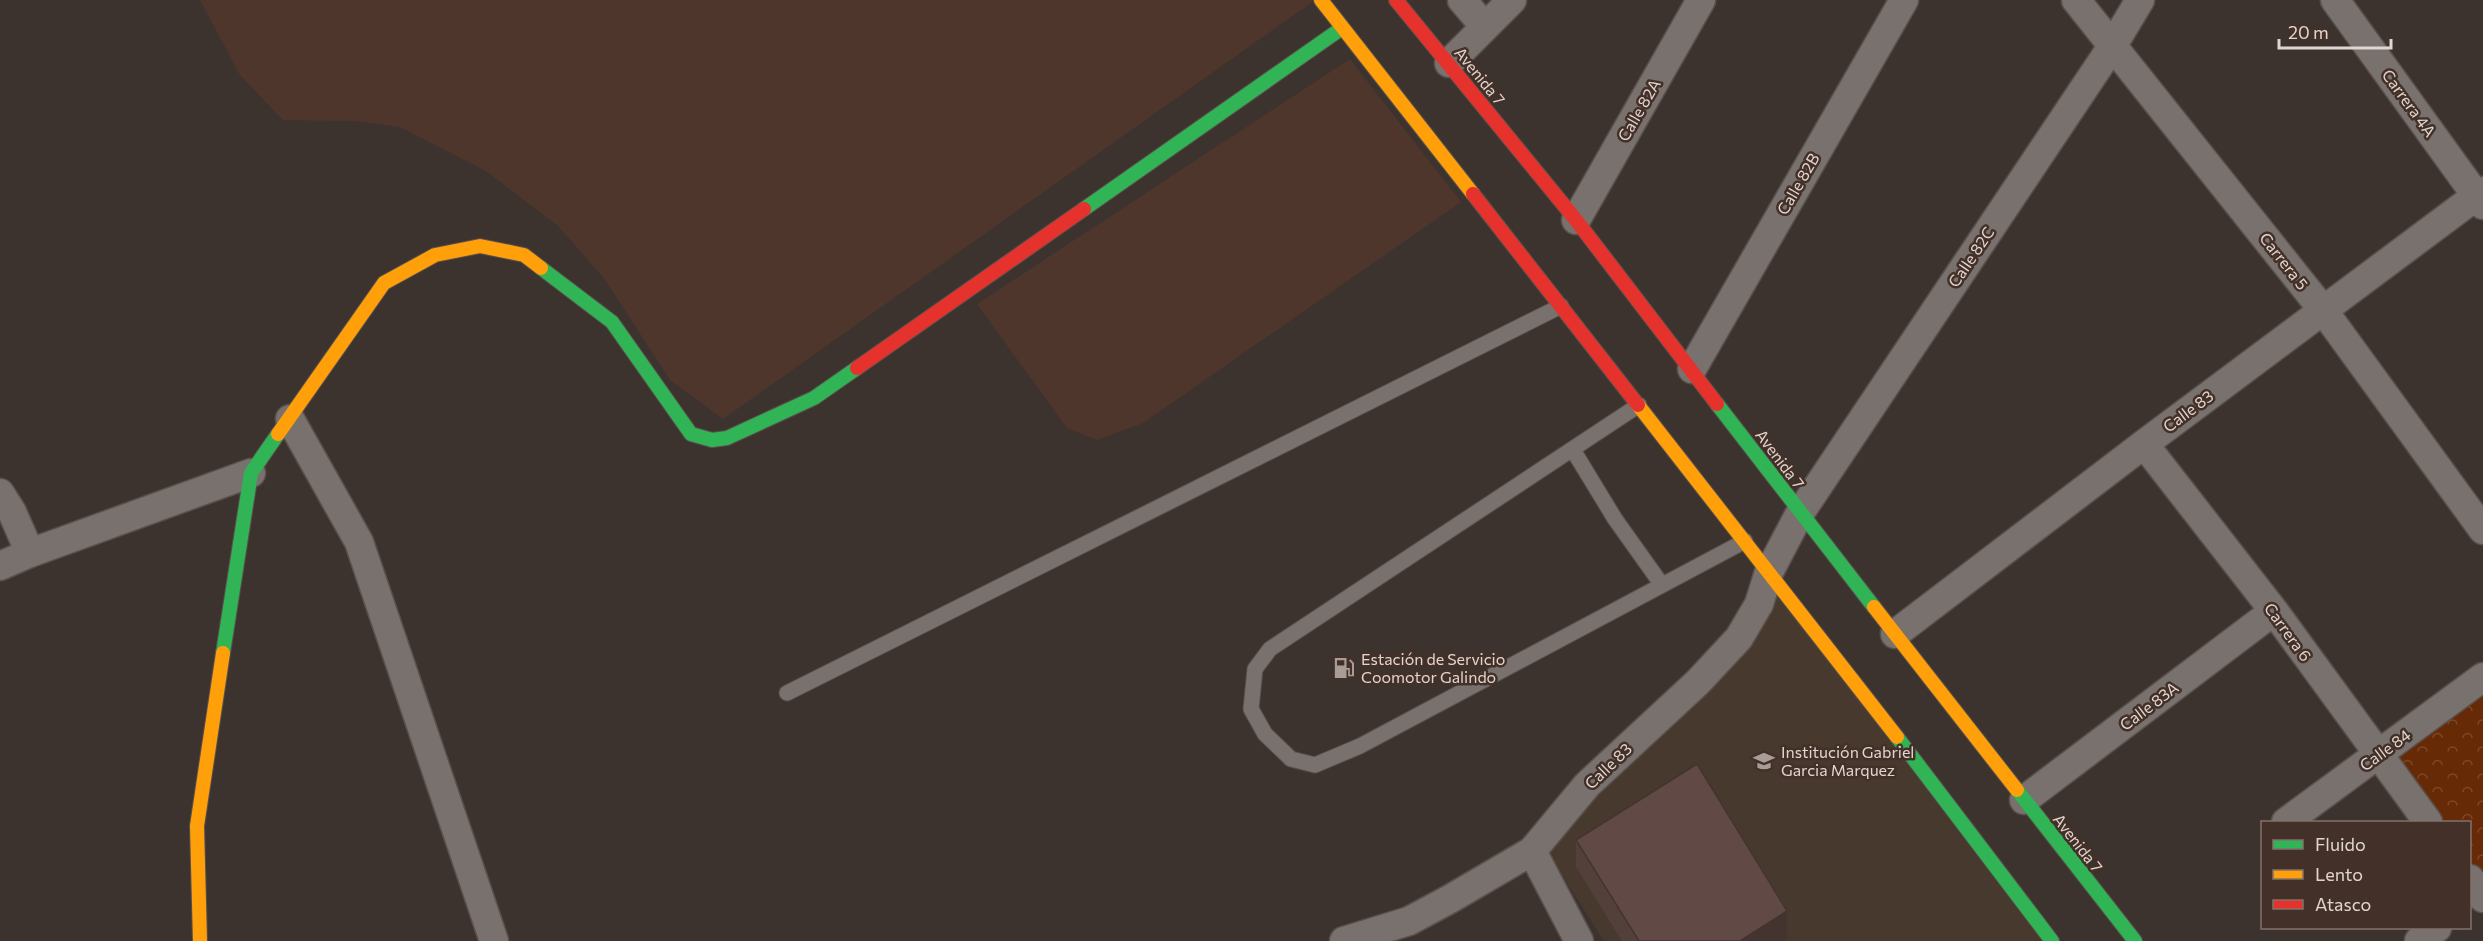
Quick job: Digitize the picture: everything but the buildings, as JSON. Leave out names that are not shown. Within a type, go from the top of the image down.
[{"type":"main road","points":[[1321,0],[1745,541],[2052,941]]},
{"type":"main road","name":"Avenida 7","points":[[1396,0],[1576,220],[1800,513],[2135,941]]},
{"type":"main road","points":[[200,941],[197,826],[251,473],[384,283],[435,255],[480,246],[524,255],[612,322],[691,434],[712,440],[727,438],[814,398],[1342,27]]},
{"type":"street","points":[[1462,0],[1485,27]]},
{"type":"street","points":[[1449,63],[1512,0]]},
{"type":"street","name":"Calle 82A","points":[[1576,220],[1701,0]]},
{"type":"street","name":"Calle 82B","points":[[1692,369],[1904,0]]},
{"type":"street","name":"Carrera 5","points":[[2076,0],[2323,310],[2483,530]]},
{"type":"street","name":"Calle 82C","points":[[1800,513],[2113,45],[2140,0]]},
{"type":"street","name":"Carrera 4A","points":[[2335,0],[2481,198]]},
{"type":"street","name":"Calle 83","points":[[1895,634],[2323,310],[2481,198]]},
{"type":"street","points":[[290,418],[359,542],[494,941]]},
{"type":"street","name":"Carrera 6","points":[[2144,444],[2274,611],[2427,821]]},
{"type":"street","points":[[0,566],[251,473]]},
{"type":"street","points":[[0,493],[12,512],[30,553]]},
{"type":"street","name":"Calle 83","points":[[1344,941],[1409,921],[1532,851],[1587,785],[1698,682],[1739,638],[1759,604],[1769,572],[1800,513]]},
{"type":"street","name":"Calle 83A","points":[[2024,800],[2274,611]]},
{"type":"street","name":"Calle 84","points":[[2287,821],[2483,677]]},
{"type":"street","points":[[1532,851],[1579,941]]},
{"type":"street","points":[[2419,941],[2434,929]]},
{"type":"lane","points":[[787,693],[1561,306]]},
{"type":"lane","points":[[1639,405],[1270,649],[1255,669],[1251,709],[1265,734],[1291,759],[1315,765],[1360,746],[1745,541]]},
{"type":"lane","points":[[1572,450],[1615,519],[1662,585]]},
{"type":"shaded area","points":[[200,0],[1315,0],[723,419],[670,380],[604,278],[558,226],[486,171],[400,127],[356,121],[283,120],[240,75]]},
{"type":"shaded area","points":[[1350,59],[1461,202],[1143,423],[1097,440],[1067,428],[977,304]]},
{"type":"shaded area","name":"Institución Gabriel Garcia Marquez","points":[[1769,582],[2042,941],[1604,941],[1546,850]]},
{"type":"green space","points":[[2483,683],[2483,890],[2471,872],[2471,821],[2433,821],[2385,757]]},
{"type":"traffic: fast","points":[[1084,209],[1342,28]]},
{"type":"traffic: fast","points":[[541,268],[612,322],[691,434],[712,440],[727,438],[814,398],[857,368]]},
{"type":"traffic: fast","points":[[1717,404],[1874,607]]},
{"type":"traffic: fast","points":[[223,653],[251,473],[278,434]]},
{"type":"traffic: fast","points":[[1897,737],[2052,941]]},
{"type":"traffic: fast","points":[[2017,790],[2135,941]]},
{"type":"traffic: slow","points":[[1321,0],[1473,194]]},
{"type":"traffic: slow","points":[[278,434],[384,283],[435,255],[480,246],[524,255],[541,268]]},
{"type":"traffic: slow","points":[[1638,405],[1897,737]]},
{"type":"traffic: slow","points":[[1874,607],[2017,790]]},
{"type":"traffic: slow","points":[[200,941],[197,826],[223,653]]},
{"type":"traffic: jam","points":[[1396,0],[1576,220],[1717,404]]},
{"type":"traffic: jam","points":[[1473,194],[1638,405]]},
{"type":"traffic: jam","points":[[857,368],[1084,209]]},
{"type":"place","name":"Estación de Servicio Coomotor Galindo","points":[[1344,668]]},
{"type":"place","name":"Institución Gabriel Garcia Marquez","points":[[1764,761]]}]
